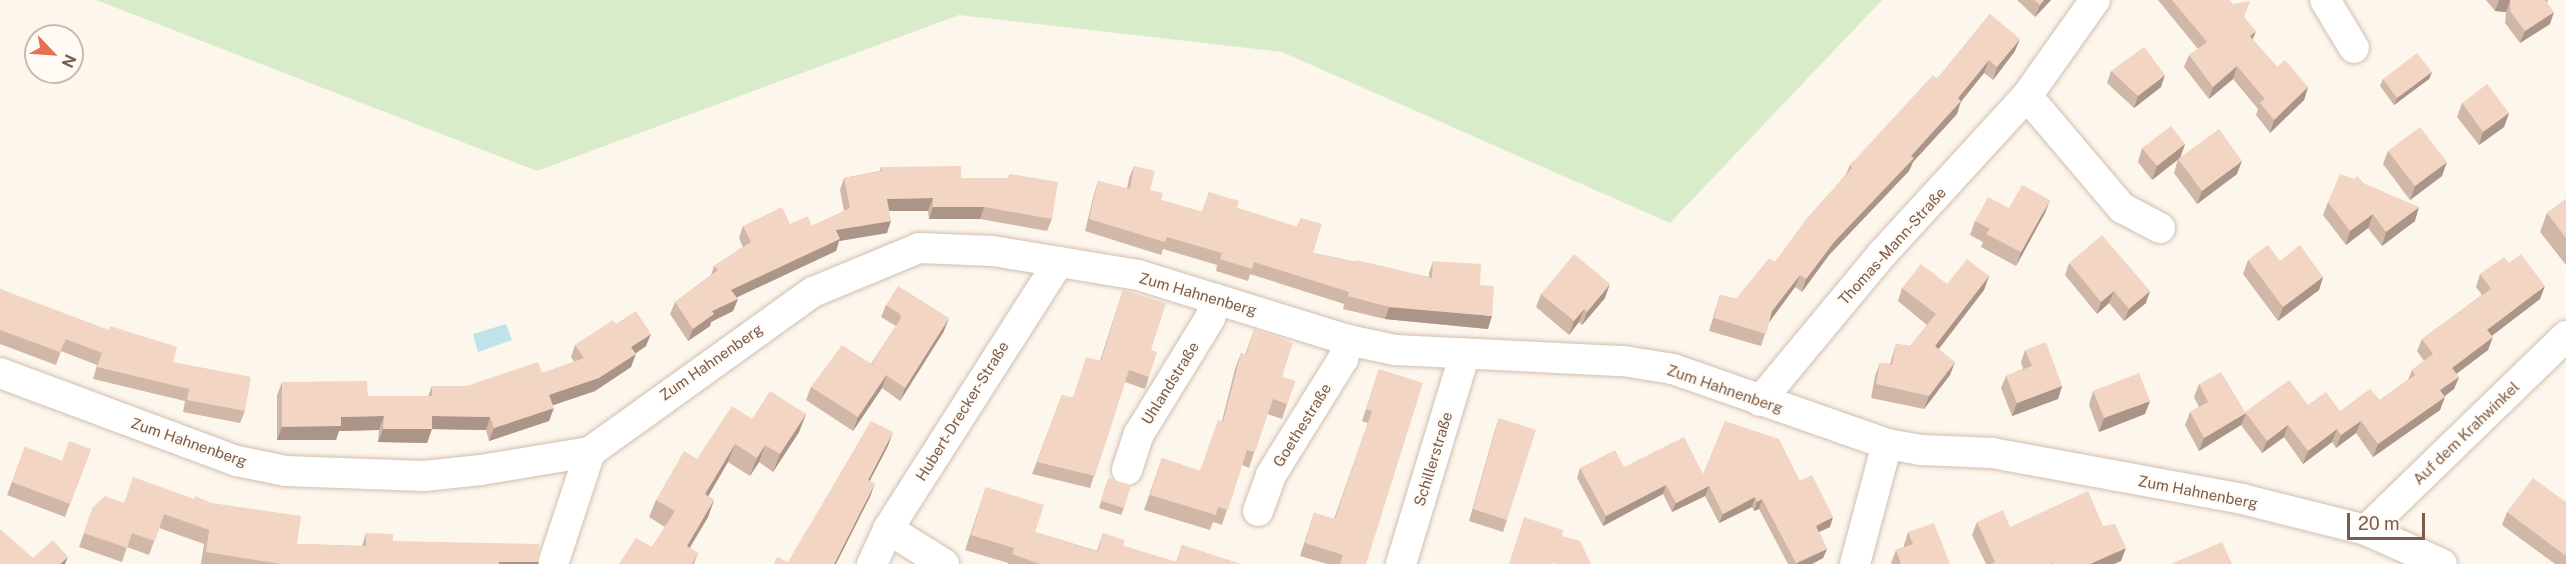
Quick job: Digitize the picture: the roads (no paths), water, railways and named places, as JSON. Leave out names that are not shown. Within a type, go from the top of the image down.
[{"type":"street","name":"Thomas-Mann-Straße","points":[[1760,401],[1882,254],[2028,96],[2095,0]]},
{"type":"street","points":[[2325,0],[2354,48]]},
{"type":"street","points":[[2028,96],[2122,208],[2160,228]]},
{"type":"street","name":"Zum Hahnenberg","points":[[0,373],[237,461],[286,471],[424,476],[590,452],[813,292],[919,248],[993,251],[1138,275],[1348,340],[1395,350],[1644,364],[1673,369],[1887,444],[1921,450],[1992,453],[2242,499],[2366,530],[2442,564]]},
{"type":"street","name":"Hubert-Drecker-Straße","points":[[872,564],[888,529],[1059,262]]},
{"type":"street","name":"Uhlandstraße","points":[[1127,470],[1139,434],[1210,318],[1216,298]]},
{"type":"street","name":"Auf dem Krahwinkel","points":[[2366,530],[2566,336]]},
{"type":"street","name":"Goethestraße","points":[[1258,511],[1271,475],[1343,358],[1348,340]]},
{"type":"street","name":"Schillerstraße","points":[[1401,564],[1466,353]]},
{"type":"street","points":[[1855,564],[1887,444]]},
{"type":"street","points":[[553,564],[590,452]]},
{"type":"street","points":[[888,529],[944,564]]},
{"type":"water","points":[[506,324],[512,340],[478,352],[473,334]]}]
